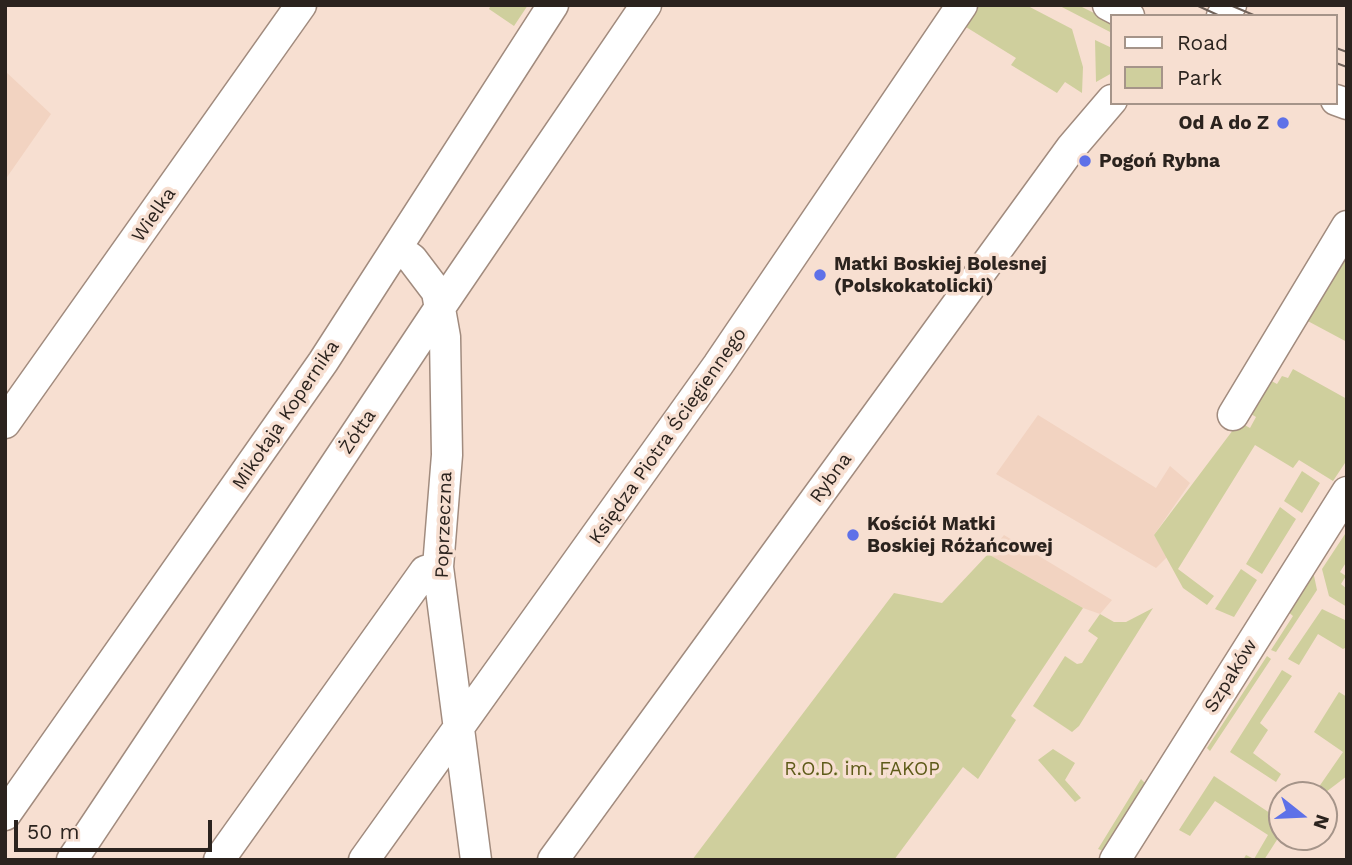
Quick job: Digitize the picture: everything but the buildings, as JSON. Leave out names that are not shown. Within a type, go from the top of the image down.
[{"type":"street","name":"Wielka","points":[[5,423],[301,5]]},
{"type":"street","name":"Mikołaja Kopernika","points":[[5,815],[248,472],[397,248],[553,5]]},
{"type":"street","name":"Żółta","points":[[72,860],[439,309],[646,5]]},
{"type":"street","name":"Księdza Piotra Ściegiennego","points":[[364,860],[718,365],[962,5]]},
{"type":"street","points":[[1108,5],[1125,14]]},
{"type":"street","name":"Rybna","points":[[553,860],[1063,159],[1110,102]]},
{"type":"street","points":[[1233,415],[1347,226]]},
{"type":"street","name":"Poprzeczna","points":[[397,248],[412,259],[437,292],[445,337],[447,455],[438,567],[476,860]]},
{"type":"street","name":"Szpaków","points":[[1115,860],[1347,492]]},
{"type":"street","points":[[219,860],[425,570],[438,567]]},
{"type":"shaded area","points":[[5,71],[51,114],[5,180]]},
{"type":"shaded area","points":[[1038,415],[1156,488],[1170,466],[1190,483],[1154,535],[1167,557],[1156,568],[996,474]]},
{"type":"shaded area","points":[[1004,535],[1112,600],[1100,614],[1083,608],[988,554]]},
{"type":"green space","points":[[491,5],[528,5],[514,26],[489,9]]},
{"type":"green space","points":[[979,5],[1026,5],[1072,29],[1083,67],[1082,93],[1065,82],[1057,93],[1011,65],[1016,58],[966,27]]},
{"type":"green space","points":[[1058,5],[1078,5],[1110,21],[1110,32]]},
{"type":"green space","points":[[1095,40],[1110,47],[1110,74],[1096,82]]},
{"type":"green space","points":[[1347,246],[1347,342],[1304,319]]},
{"type":"green space","points":[[1293,369],[1347,399],[1347,460],[1333,481],[1299,460],[1293,468],[1255,445],[1178,569],[1214,596],[1207,605],[1183,588],[1154,535],[1239,422],[1250,428],[1256,417],[1246,411],[1266,378],[1277,384],[1282,376],[1288,378]]},
{"type":"green space","points":[[1302,471],[1320,483],[1302,513],[1284,501]]},
{"type":"green space","points":[[1280,507],[1296,519],[1262,574],[1246,564]]},
{"type":"green space","points":[[1347,531],[1347,561],[1340,572],[1346,576],[1341,584],[1347,589],[1347,607],[1329,596],[1322,569]]},
{"type":"green space","name":"R.O.D. im. FAKOP","points":[[988,554],[1083,608],[1011,716],[1016,720],[978,779],[963,767],[894,860],[692,860],[894,593],[942,603]]},
{"type":"green space","points":[[1241,569],[1257,580],[1234,617],[1215,609]]},
{"type":"green space","points":[[1313,571],[1317,590],[1276,652],[1271,650],[1293,616],[1287,611]]},
{"type":"green space","points":[[1153,608],[1079,726],[1072,732],[1033,706],[1065,656],[1077,664],[1082,663],[1098,638],[1088,631],[1100,614],[1114,622],[1126,622]]},
{"type":"green space","points":[[1322,609],[1347,621],[1347,647],[1343,649],[1318,634],[1299,665],[1288,659]]},
{"type":"green space","points":[[1267,656],[1271,659],[1210,751],[1207,748]]},
{"type":"green space","points":[[1282,670],[1292,676],[1260,723],[1268,730],[1253,753],[1281,774],[1277,781],[1230,752]]},
{"type":"green space","points":[[1339,692],[1347,697],[1347,776],[1338,783],[1323,781],[1343,752],[1314,732]]},
{"type":"green space","points":[[1053,749],[1075,763],[1065,780],[1081,798],[1075,802],[1038,760]]},
{"type":"green space","points":[[1214,776],[1268,812],[1268,835],[1215,801],[1190,836],[1179,830]]},
{"type":"green space","points":[[1141,779],[1148,786],[1106,852],[1098,849]]},
{"type":"green space","points":[[1268,835],[1270,851],[1264,860],[1243,860],[1246,855],[1254,859]]},
{"type":"tram line","points":[[1196,5],[1216,14]]},
{"type":"tram line","points":[[1230,5],[1251,14]]},
{"type":"tram line","points":[[1338,49],[1347,52]]},
{"type":"tram line","points":[[1338,64],[1347,67]]},
{"type":"place","name":"Od A do Z","points":[[1283,123]]},
{"type":"place","name":"Pogoń Rybna","points":[[1085,161]]},
{"type":"place","name":"Matki Boskiej Bolesnej (Polskokatolicki)","points":[[820,275]]},
{"type":"place","name":"Kościół Matki Boskiej Różańcowej","points":[[853,535]]}]
